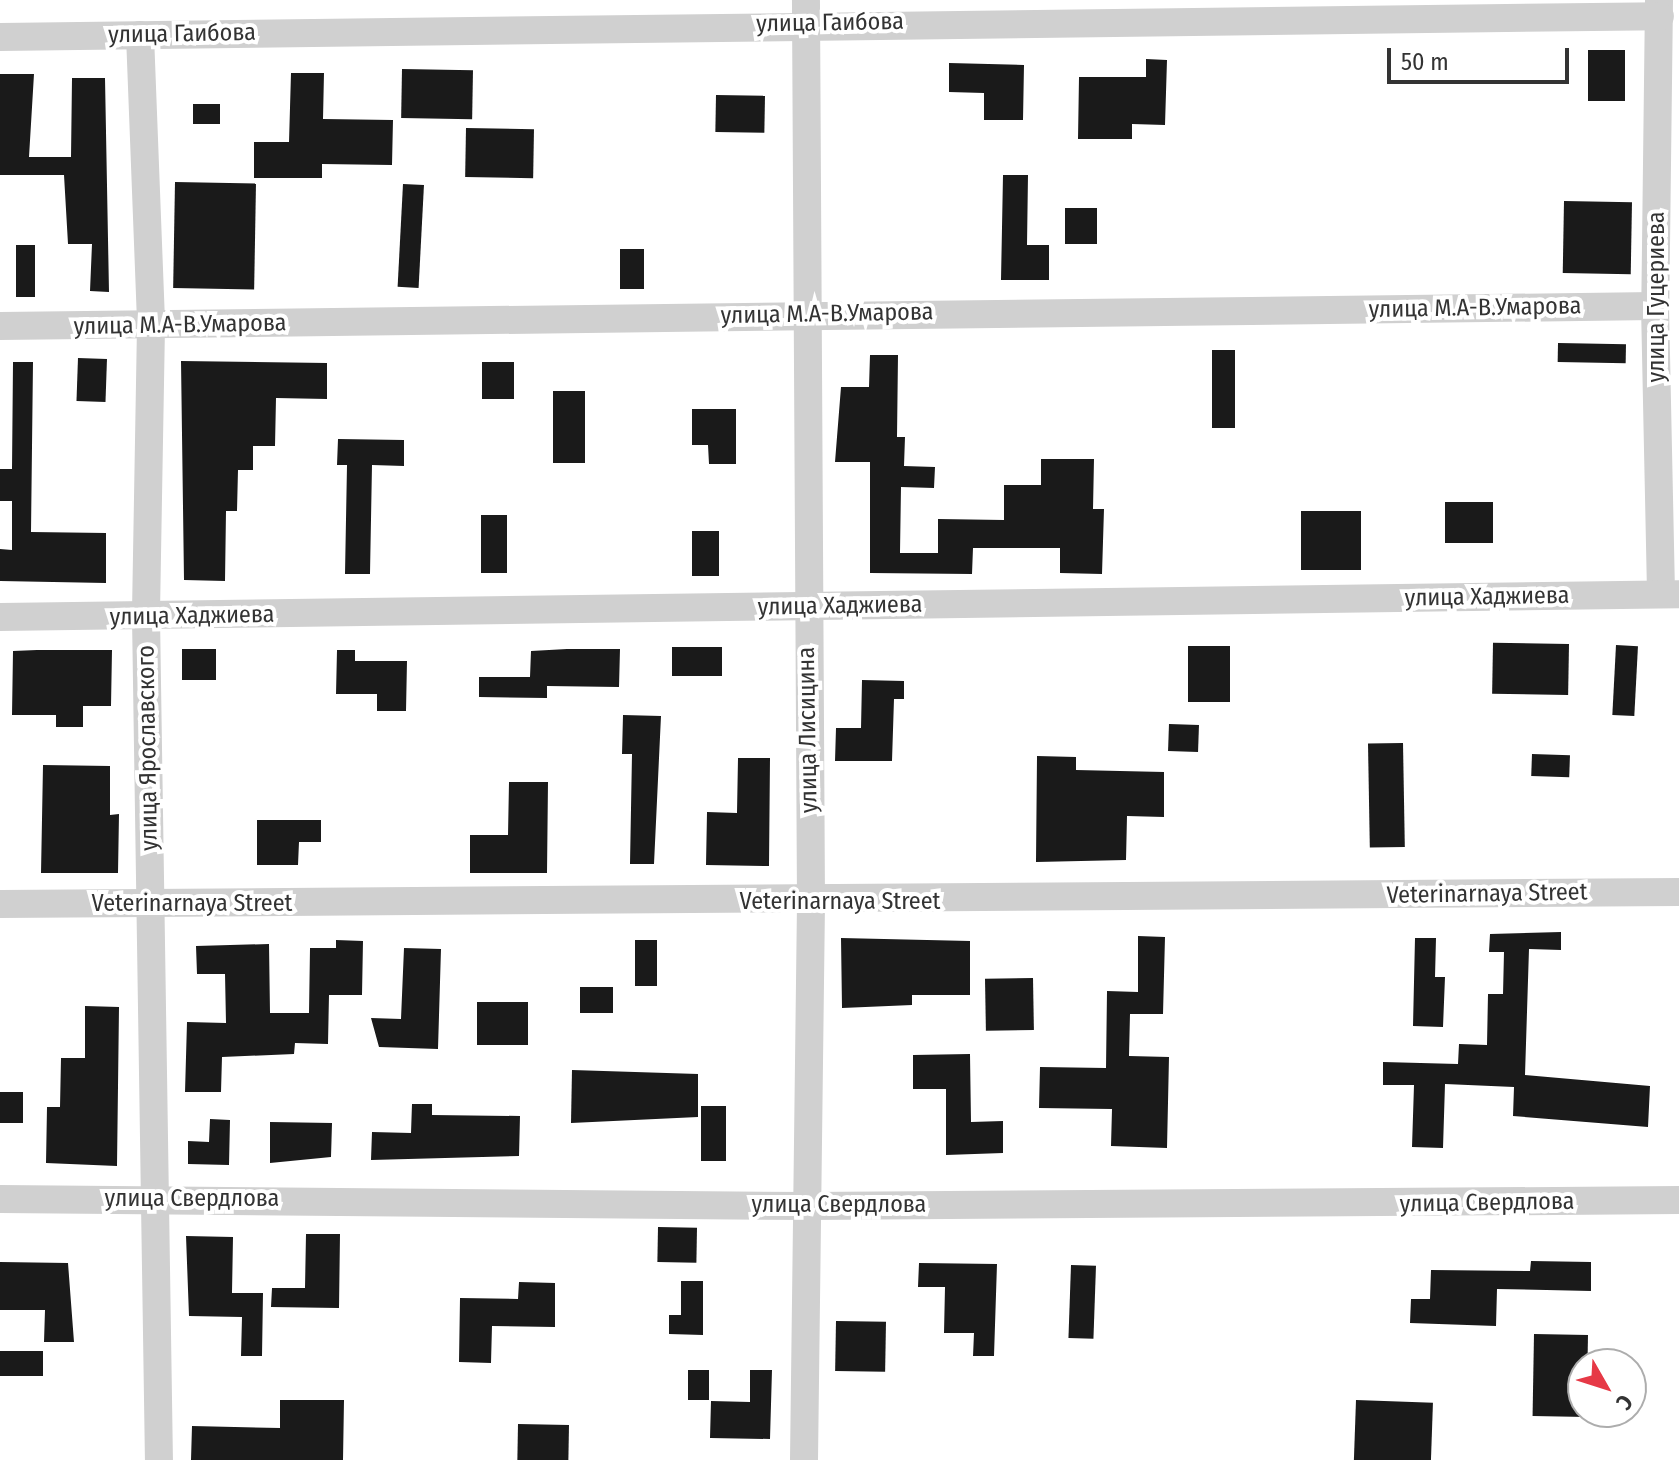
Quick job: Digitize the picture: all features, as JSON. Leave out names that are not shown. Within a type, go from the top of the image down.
[{"type":"street","name":"улица Гаибова","points":[[0,37],[140,35],[806,11],[1659,8]]},
{"type":"street","name":"улица Гуцериева","points":[[1659,8],[1655,306],[1670,594]]},
{"type":"street","name":"улица Лисицина","points":[[804,1460],[811,903],[805,607],[808,314],[806,11]]},
{"type":"street","name":"улица Ярославского","points":[[140,35],[151,326],[146,617],[159,1460]]},
{"type":"street","name":"улица М.А-В.Умарова","points":[[0,326],[1655,306]]},
{"type":"street","name":"улица Хаджиева","points":[[0,617],[1670,594]]},
{"type":"street","name":"Veterinarnaya Street","points":[[0,904],[811,903],[1679,892]]},
{"type":"street","name":"улица Свердлова","points":[[0,1199],[808,1206],[1679,1200]]},
{"type":"building","points":[[1588,50],[1625,50],[1625,101],[1588,101]]},
{"type":"building","points":[[1146,59],[1167,60],[1165,125],[1132,124],[1132,139],[1078,139],[1079,77],[1146,77]]},
{"type":"building","points":[[949,63],[1024,65],[1023,120],[984,120],[984,93],[949,92]]},
{"type":"building","points":[[402,69],[473,70],[472,119],[401,118]]},
{"type":"building","points":[[291,73],[324,73],[323,119],[393,120],[392,165],[322,164],[322,178],[254,178],[254,142],[289,142]]},
{"type":"building","points":[[0,74],[34,74],[29,157],[71,157],[72,78],[105,78],[109,292],[90,291],[92,244],[68,244],[64,175],[0,175]]},
{"type":"building","points":[[716,95],[765,96],[764,133],[715,132]]},
{"type":"building","points":[[193,104],[220,104],[220,124],[193,124]]},
{"type":"building","points":[[466,128],[534,129],[533,178],[465,177]]},
{"type":"building","points":[[1003,175],[1028,175],[1027,245],[1049,245],[1049,280],[1001,280]]},
{"type":"building","points":[[175,182],[256,183],[254,289],[173,288]]},
{"type":"building","points":[[403,184],[424,185],[419,288],[398,287]]},
{"type":"building","points":[[1564,201],[1632,202],[1631,274],[1563,273]]},
{"type":"building","points":[[1065,208],[1097,208],[1097,244],[1065,244]]},
{"type":"building","points":[[16,245],[35,245],[35,297],[16,297]]},
{"type":"building","points":[[620,249],[644,249],[644,289],[620,289]]},
{"type":"building","points":[[1558,343],[1626,344],[1626,363],[1558,362]]},
{"type":"building","points":[[1212,350],[1235,350],[1235,428],[1212,428]]},
{"type":"building","points":[[870,355],[898,355],[897,437],[905,437],[904,466],[935,467],[934,488],[901,487],[900,553],[938,553],[938,519],[1004,520],[1004,485],[1041,485],[1041,459],[1094,459],[1093,509],[1104,509],[1102,574],[1060,573],[1060,548],[973,548],[972,574],[870,573],[870,462],[835,462],[841,387],[869,387]]},
{"type":"building","points":[[78,358],[107,359],[105,402],[76,401]]},
{"type":"building","points":[[181,361],[327,363],[327,399],[276,398],[275,446],[253,446],[253,470],[238,470],[237,511],[226,511],[225,581],[184,580]]},
{"type":"building","points":[[13,362],[33,362],[31,532],[106,533],[106,583],[0,581],[0,549],[12,550],[12,501],[0,501],[0,469],[12,469]]},
{"type":"building","points":[[482,362],[514,362],[514,399],[482,399]]},
{"type":"building","points":[[553,391],[585,391],[585,463],[553,463]]},
{"type":"building","points":[[692,409],[736,409],[736,464],[709,464],[708,445],[692,445]]},
{"type":"building","points":[[338,439],[404,440],[404,466],[372,465],[370,574],[345,574],[347,465],[337,465]]},
{"type":"building","points":[[1445,502],[1493,502],[1493,543],[1445,543]]},
{"type":"building","points":[[1301,511],[1361,511],[1361,570],[1301,570]]},
{"type":"building","points":[[481,515],[507,515],[507,573],[481,573]]},
{"type":"building","points":[[692,531],[719,531],[719,576],[692,576]]},
{"type":"building","points":[[1493,643],[1569,644],[1568,695],[1492,694]]},
{"type":"building","points":[[1616,645],[1638,646],[1634,716],[1612,715]]},
{"type":"building","points":[[1188,646],[1230,646],[1230,702],[1188,702]]},
{"type":"building","points":[[672,647],[722,647],[722,676],[672,676]]},
{"type":"building","points":[[182,649],[216,649],[216,680],[182,680]]},
{"type":"building","points":[[620,649],[619,687],[547,686],[547,698],[479,697],[479,677],[530,677],[531,651]]},
{"type":"building","points":[[112,650],[111,706],[83,706],[83,727],[56,727],[56,715],[12,715],[13,651]]},
{"type":"building","points":[[337,650],[355,650],[355,661],[407,661],[406,711],[377,711],[377,694],[336,694]]},
{"type":"building","points":[[862,680],[904,681],[904,699],[894,699],[892,761],[835,761],[836,728],[861,728]]},
{"type":"building","points":[[623,715],[661,716],[654,864],[630,864],[632,754],[622,754]]},
{"type":"building","points":[[1169,724],[1199,725],[1198,752],[1168,751]]},
{"type":"building","points":[[1403,743],[1405,847],[1370,848],[1368,744]]},
{"type":"building","points":[[1532,754],[1570,755],[1569,777],[1531,776]]},
{"type":"building","points":[[1037,756],[1076,757],[1076,770],[1164,772],[1164,817],[1127,816],[1126,860],[1036,862]]},
{"type":"building","points":[[738,758],[770,758],[769,866],[706,865],[707,812],[737,813]]},
{"type":"building","points":[[43,765],[110,766],[110,815],[119,814],[118,873],[41,873]]},
{"type":"building","points":[[509,782],[548,782],[547,873],[470,873],[470,835],[508,835]]},
{"type":"building","points":[[257,820],[321,820],[321,842],[299,842],[298,865],[257,865]]},
{"type":"building","points":[[1561,932],[1561,950],[1529,949],[1525,1075],[1650,1086],[1648,1127],[1513,1116],[1514,1087],[1445,1084],[1443,1148],[1412,1147],[1414,1085],[1383,1085],[1383,1062],[1458,1064],[1459,1044],[1487,1045],[1488,994],[1503,994],[1504,952],[1489,952],[1490,934]]},
{"type":"building","points":[[1138,936],[1165,937],[1163,1014],[1130,1014],[1129,1056],[1169,1057],[1167,1148],[1111,1146],[1112,1109],[1039,1108],[1040,1067],[1106,1068],[1107,991],[1138,992]]},
{"type":"building","points":[[841,938],[970,941],[970,995],[912,995],[912,1005],[842,1008]]},
{"type":"building","points":[[1415,938],[1436,938],[1435,977],[1445,977],[1443,1027],[1413,1026]]},
{"type":"building","points":[[336,940],[363,941],[362,995],[329,995],[328,1044],[295,1043],[294,1054],[222,1057],[221,1092],[185,1092],[187,1022],[226,1023],[225,974],[197,974],[196,946],[269,944],[270,1013],[309,1013],[310,948],[336,948]]},
{"type":"building","points":[[635,940],[657,940],[657,986],[635,986]]},
{"type":"building","points":[[404,948],[441,949],[438,1049],[379,1047],[371,1018],[401,1019]]},
{"type":"building","points":[[1033,978],[1034,1030],[986,1031],[985,979]]},
{"type":"building","points":[[580,987],[613,987],[613,1013],[580,1013]]},
{"type":"building","points":[[477,1002],[528,1002],[528,1045],[477,1045]]},
{"type":"building","points":[[85,1006],[119,1007],[117,1166],[46,1163],[47,1107],[60,1107],[61,1058],[85,1058]]},
{"type":"building","points":[[970,1054],[971,1122],[1003,1121],[1003,1153],[946,1155],[946,1089],[913,1089],[913,1055]]},
{"type":"building","points":[[572,1070],[698,1074],[698,1117],[571,1123]]},
{"type":"building","points":[[0,1092],[23,1092],[23,1123],[0,1123]]},
{"type":"building","points":[[412,1104],[432,1104],[432,1115],[520,1116],[519,1156],[371,1160],[372,1132],[411,1133]]},
{"type":"building","points":[[701,1106],[726,1106],[726,1161],[701,1161]]},
{"type":"building","points":[[210,1119],[230,1120],[229,1165],[188,1164],[188,1141],[209,1142]]},
{"type":"building","points":[[270,1122],[332,1123],[331,1157],[270,1163]]},
{"type":"building","points":[[658,1227],[697,1228],[696,1263],[657,1262]]},
{"type":"building","points":[[306,1234],[340,1234],[339,1308],[271,1307],[272,1288],[305,1288]]},
{"type":"building","points":[[186,1236],[233,1237],[232,1293],[263,1293],[262,1356],[241,1356],[242,1317],[189,1316]]},
{"type":"building","points":[[1531,1261],[1591,1262],[1591,1291],[1497,1289],[1496,1326],[1410,1323],[1411,1299],[1430,1299],[1431,1270],[1530,1271]]},
{"type":"building","points":[[0,1262],[68,1263],[74,1342],[44,1342],[45,1310],[0,1310]]},
{"type":"building","points":[[919,1263],[997,1264],[994,1356],[973,1356],[974,1333],[944,1333],[945,1287],[918,1287]]},
{"type":"building","points":[[1071,1265],[1096,1266],[1093,1339],[1068,1338]]},
{"type":"building","points":[[681,1281],[703,1281],[703,1335],[669,1334],[669,1315],[681,1315]]},
{"type":"building","points":[[519,1282],[555,1283],[555,1327],[492,1326],[491,1363],[459,1362],[460,1298],[518,1299]]},
{"type":"building","points":[[836,1321],[886,1322],[885,1372],[835,1371]]},
{"type":"building","points":[[1534,1334],[1588,1335],[1588,1348],[1567,1348],[1567,1417],[1533,1416]]},
{"type":"building","points":[[0,1351],[43,1351],[43,1376],[0,1376]]},
{"type":"building","points":[[688,1370],[709,1370],[709,1400],[688,1400]]},
{"type":"building","points":[[750,1370],[772,1370],[770,1439],[710,1438],[711,1401],[750,1402]]},
{"type":"building","points":[[280,1400],[344,1400],[343,1460],[191,1460],[192,1426],[280,1428]]},
{"type":"building","points":[[1356,1400],[1433,1403],[1431,1460],[1354,1460]]},
{"type":"building","points":[[518,1424],[569,1425],[568,1460],[517,1460]]}]
